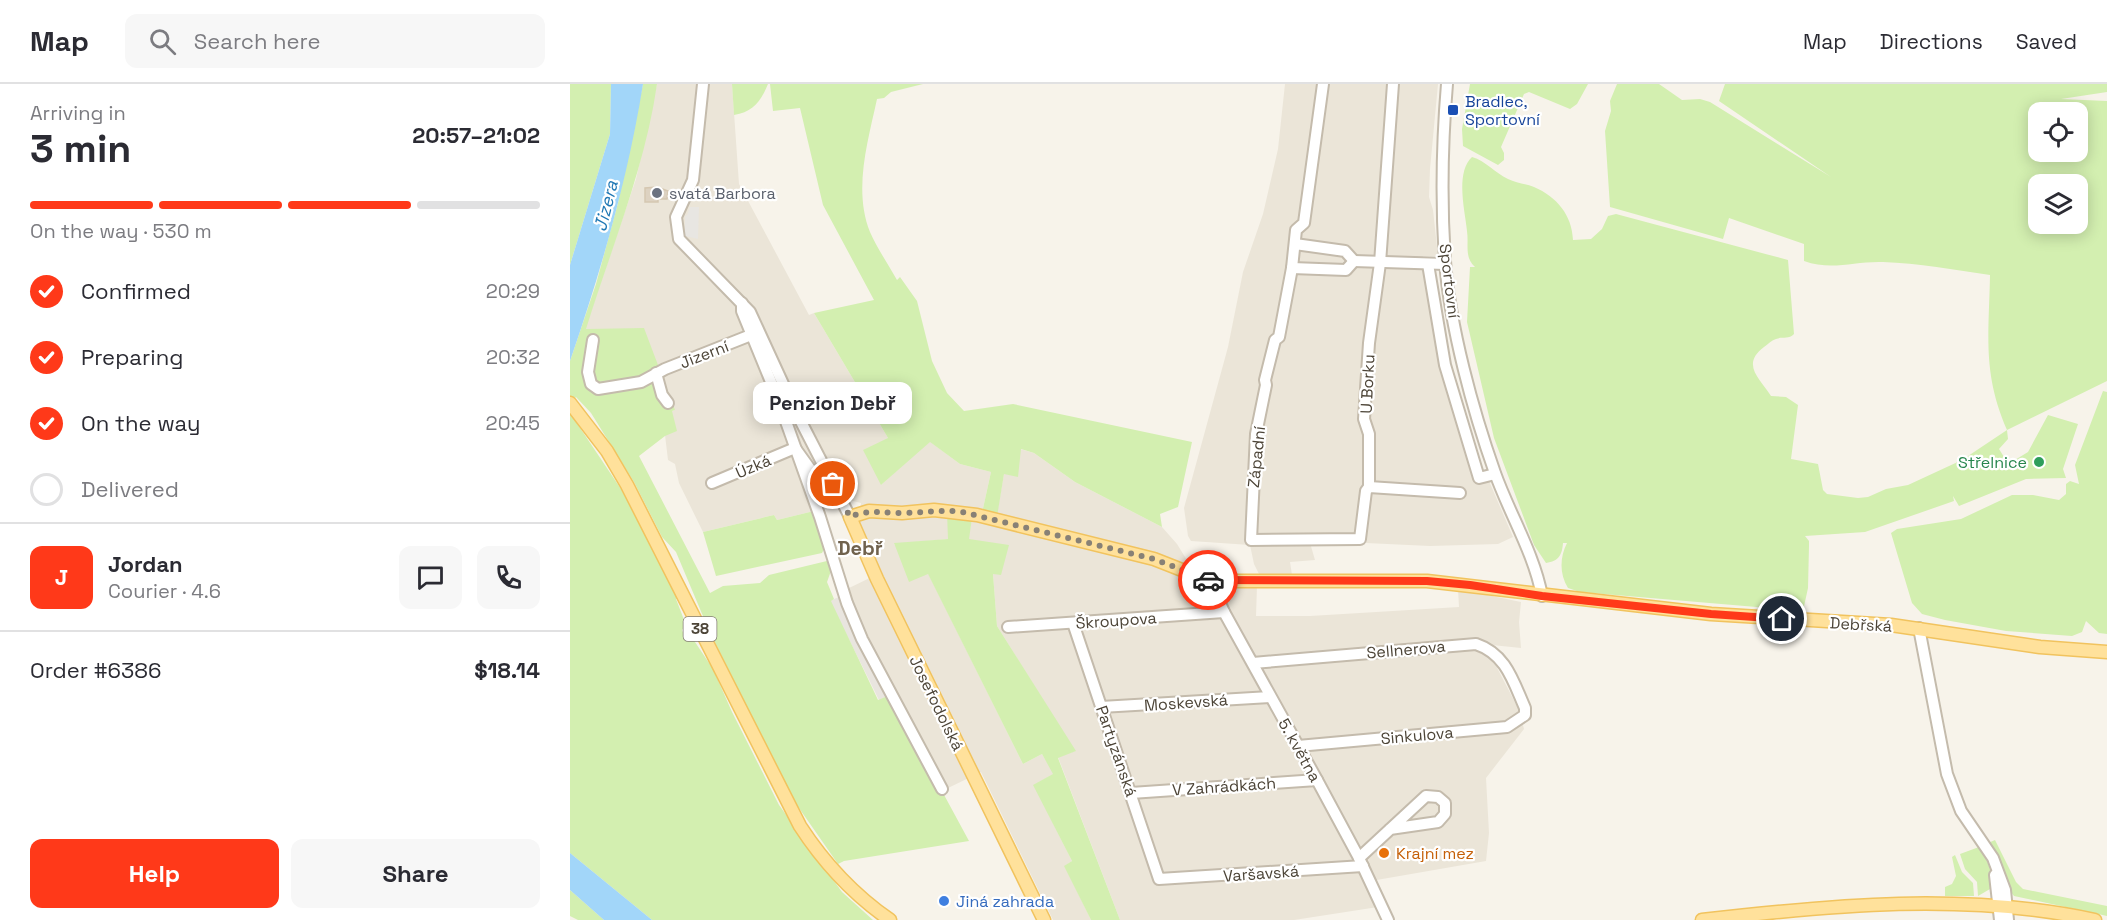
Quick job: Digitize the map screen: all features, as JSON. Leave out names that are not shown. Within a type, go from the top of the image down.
[{"type":"main road","name":"38","points":[[570,403],[585,421],[627,485],[800,826],[844,881],[890,920]]},
{"type":"main road","points":[[850,517],[868,512],[902,513],[934,510],[977,515],[1154,559],[1210,581]]},
{"type":"main road","name":"Josefodolská","points":[[850,517],[881,588],[1044,920]]},
{"type":"main road","name":"Debřská","points":[[1210,581],[1457,583],[1542,596],[1711,614],[1919,628],[2029,646],[2107,652]]},
{"type":"main road","points":[[1702,920],[1863,905],[1935,903],[2095,920]]},
{"type":"street","name":"Josefodolská","points":[[703,84],[693,180],[677,211],[676,225],[683,245],[742,303],[761,332],[795,410],[850,517]]},
{"type":"street","name":"Západní","points":[[1323,84],[1304,223],[1296,230],[1292,268],[1279,337],[1275,340],[1265,380],[1266,385],[1256,434],[1251,540],[1360,539]]},
{"type":"street","name":"U Borku","points":[[1360,539],[1366,491],[1370,487],[1369,434],[1364,419],[1369,343],[1380,263],[1394,84]]},
{"type":"street","name":"Sportovní","points":[[1447,84],[1442,145],[1445,264],[1461,356],[1495,474],[1533,562],[1542,596]]},
{"type":"street","points":[[1295,244],[1345,251],[1354,261],[1445,264]]},
{"type":"street","points":[[1292,268],[1346,270],[1354,261]]},
{"type":"street","name":"Sportovní","points":[[1428,264],[1445,365],[1479,478],[1495,474]]},
{"type":"street","name":"Josefodolská","points":[[742,303],[742,311],[795,448],[847,603],[862,639],[942,789]]},
{"type":"street","name":"Jizerní","points":[[593,340],[588,372],[591,384],[598,389],[641,382],[656,373],[752,336]]},
{"type":"street","points":[[656,373],[662,395],[668,403]]},
{"type":"street","name":"Josefodolská","points":[[795,448],[822,484],[833,484]]},
{"type":"street","name":"Úzká","points":[[712,483],[795,448]]},
{"type":"street","points":[[1370,487],[1460,493]]},
{"type":"street","name":"5. května","points":[[1210,581],[1224,612],[1361,862],[1388,920]]},
{"type":"street","name":"Škroupova","points":[[1008,627],[1224,612]]},
{"type":"street","name":"Partyzánská","points":[[1073,623],[1159,879]]},
{"type":"street","points":[[1919,628],[1947,774],[1961,811],[1986,849],[2005,911],[2000,920]]},
{"type":"street","name":"Sellnerova","points":[[1253,663],[1476,644],[1485,647],[1502,659],[1525,708]]},
{"type":"street","name":"Moskevská","points":[[1101,707],[1270,697]]},
{"type":"street","name":"Sinkulova","points":[[1298,746],[1507,727],[1525,715],[1525,708]]},
{"type":"street","name":"V Zahrádkách","points":[[1131,793],[1317,780]]},
{"type":"street","points":[[1361,862],[1390,829],[1426,796],[1438,797],[1445,803],[1445,814],[1438,822],[1390,829]]},
{"type":"street","name":"Varšavská","points":[[1159,879],[1361,862]]},
{"type":"shaded area","points":[[657,84],[732,84],[739,184],[809,315],[814,313],[888,438],[881,485],[929,441],[960,464],[991,472],[982,513],[947,505],[949,539],[894,544],[928,573],[1023,764],[1042,754],[1054,774],[1034,785],[1072,861],[1065,866],[1091,920],[1053,920],[981,772],[946,789],[845,590],[882,572],[859,525],[861,503],[849,500],[846,495],[814,511],[777,520],[774,515],[703,532],[679,483],[675,464],[668,460],[665,435],[672,411],[675,410],[585,329],[636,179]]},
{"type":"shaded area","points":[[1285,84],[1438,84],[1429,197],[1433,210],[1438,256],[1423,256],[1425,271],[1449,395],[1477,485],[1489,481],[1513,537],[1498,544],[1430,546],[1366,543],[1366,533],[1308,536],[1315,560],[1290,562],[1292,575],[1260,576],[1254,564],[1250,545],[1191,541],[1188,536],[1184,508],[1228,347],[1243,272],[1263,214],[1278,149]]},
{"type":"shaded area","points":[[690,207],[699,207],[698,239],[685,236],[685,216]]},
{"type":"shaded area","points":[[1020,449],[1034,453],[1075,482],[1162,527],[1177,544],[1203,586],[1257,586],[1256,616],[1310,616],[1459,607],[1458,589],[1521,602],[1519,622],[1521,648],[1492,645],[1493,660],[1519,710],[1524,729],[1486,778],[1489,833],[1486,861],[1365,882],[1378,907],[1294,920],[1120,920],[1058,757],[1075,751],[997,626],[993,574],[968,539],[972,518],[995,524],[1004,474]]},
{"type":"shaded area","points":[[843,595],[890,695],[879,700],[830,601]]},
{"type":"green space","points":[[570,84],[611,84],[610,134],[570,265]]},
{"type":"green space","points":[[643,84],[657,84],[652,115],[636,177],[586,329],[644,328],[675,410],[672,411],[677,431],[665,436],[639,456],[710,593],[723,586],[760,583],[769,575],[831,560],[832,568],[827,582],[834,599],[831,601],[878,700],[890,695],[969,841],[844,861],[838,864],[792,798],[708,628],[676,552],[662,537],[634,482],[591,413],[576,397],[570,405],[570,361],[596,284],[618,203]]},
{"type":"green space","points":[[732,84],[768,84],[756,105],[741,114],[734,115]]},
{"type":"green space","points":[[770,84],[923,84],[891,92],[884,98],[877,99],[866,148],[862,183],[863,199],[865,216],[876,244],[897,280],[900,277],[917,301],[932,361],[947,393],[964,411],[1013,404],[1192,442],[1178,507],[1160,514],[1162,527],[1075,482],[1034,453],[1021,449],[1018,477],[1004,474],[997,517],[982,513],[991,472],[960,464],[930,442],[881,485],[863,450],[888,438],[814,313],[874,300],[823,205],[800,108],[773,111]]},
{"type":"green space","points":[[1470,84],[1588,84],[1577,104],[1570,109],[1529,92],[1524,94],[1501,147],[1504,160],[1498,165],[1463,146],[1462,129]]},
{"type":"green space","points":[[1617,84],[1659,84],[1682,100],[1700,99],[1710,102],[1831,177],[1719,101],[1725,84],[2107,84],[2107,92],[2061,99],[2107,101],[2107,381],[2007,430],[1999,409],[1990,371],[1988,335],[1990,275],[1896,263],[1814,264],[1804,261],[1804,244],[1729,218],[1723,239],[1610,207],[1605,131],[1611,111],[1610,101]]},
{"type":"green space","points":[[1472,157],[1514,182],[1534,187],[1550,196],[1566,215],[1573,240],[1591,239],[1602,229],[1608,216],[1616,214],[1788,260],[1794,334],[1768,343],[1757,354],[1753,366],[1758,378],[1771,396],[1786,397],[1798,405],[1791,459],[1818,464],[1823,490],[1827,494],[1868,497],[1886,489],[1908,485],[1962,460],[2007,430],[2008,439],[1999,449],[2004,457],[2005,466],[2028,452],[2048,415],[2078,424],[2063,469],[2066,478],[2026,479],[1959,506],[1953,496],[1954,501],[1865,532],[1805,536],[1809,541],[1808,588],[1803,611],[1580,592],[1568,588],[1563,577],[1562,565],[1567,543],[1563,543],[1561,554],[1557,559],[1546,563],[1534,545],[1494,438],[1467,322],[1470,267],[1475,267],[1468,255],[1462,192],[1467,164]]},
{"type":"green space","points":[[2103,391],[2107,392],[2107,634],[2099,633],[2086,621],[2082,632],[2072,636],[2006,631],[1922,614],[1912,603],[1891,533],[1897,529],[1961,519],[2012,495],[2033,495],[2059,500],[2066,494],[2066,484],[2070,481],[2079,484],[2075,465]]},
{"type":"green space","points":[[570,413],[621,489],[678,597],[676,599],[686,625],[682,630],[684,635],[689,633],[713,669],[779,805],[842,892],[873,920],[652,920],[570,853]]},
{"type":"green space","points":[[814,511],[826,545],[822,553],[716,576],[703,532],[774,515],[777,520]]},
{"type":"green space","points":[[947,513],[972,518],[969,539],[1009,545],[1001,575],[993,574],[997,626],[1076,751],[1058,758],[1120,920],[1091,920],[1064,866],[1072,861],[1033,785],[1053,774],[1042,754],[1023,764],[928,574],[909,582],[894,543],[948,539]]},
{"type":"green space","points":[[1995,840],[2016,882],[2023,889],[2107,906],[2107,916],[2014,896],[1988,843]]},
{"type":"green space","points":[[1979,847],[1992,878],[1990,889],[1978,896],[1977,882],[1965,869],[1960,854]]},
{"type":"green space","points":[[1955,855],[1962,872],[1973,883],[1974,896],[1945,896],[1945,887],[1952,884],[1956,876],[1952,857]]},
{"type":"green space","points":[[570,890],[604,920],[578,920],[570,916]]},
{"type":"water","name":"Jizera","points":[[611,84],[643,84],[630,154],[612,224],[570,361],[570,265],[610,134]]},
{"type":"water","points":[[570,853],[652,920],[604,920],[570,890]]},
{"type":"building","name":"svatá Barbora","points":[[657,187],[668,191],[667,199],[645,202],[645,188]]},
{"type":"way so far","points":[[833,484],[850,517],[861,512],[902,513],[934,510],[962,512],[1154,559],[1208,580]]},
{"type":"place","name":"Bradlec, Sportovní","points":[[1453,110]]},
{"type":"place","name":"svatá Barbora","points":[[657,193]]},
{"type":"place","name":"Střelnice","points":[[2039,462]]},
{"type":"place","name":"Penzion Debř","points":[[833,484]]},
{"type":"place","name":"Krajní mez","points":[[1384,853]]},
{"type":"place","name":"Jiná zahrada","points":[[944,901]]},
{"type":"district","name":"Debř","points":[[860,548]]},
{"type":"route","points":[[1208,580],[1457,583],[1542,596],[1782,619]]}]
